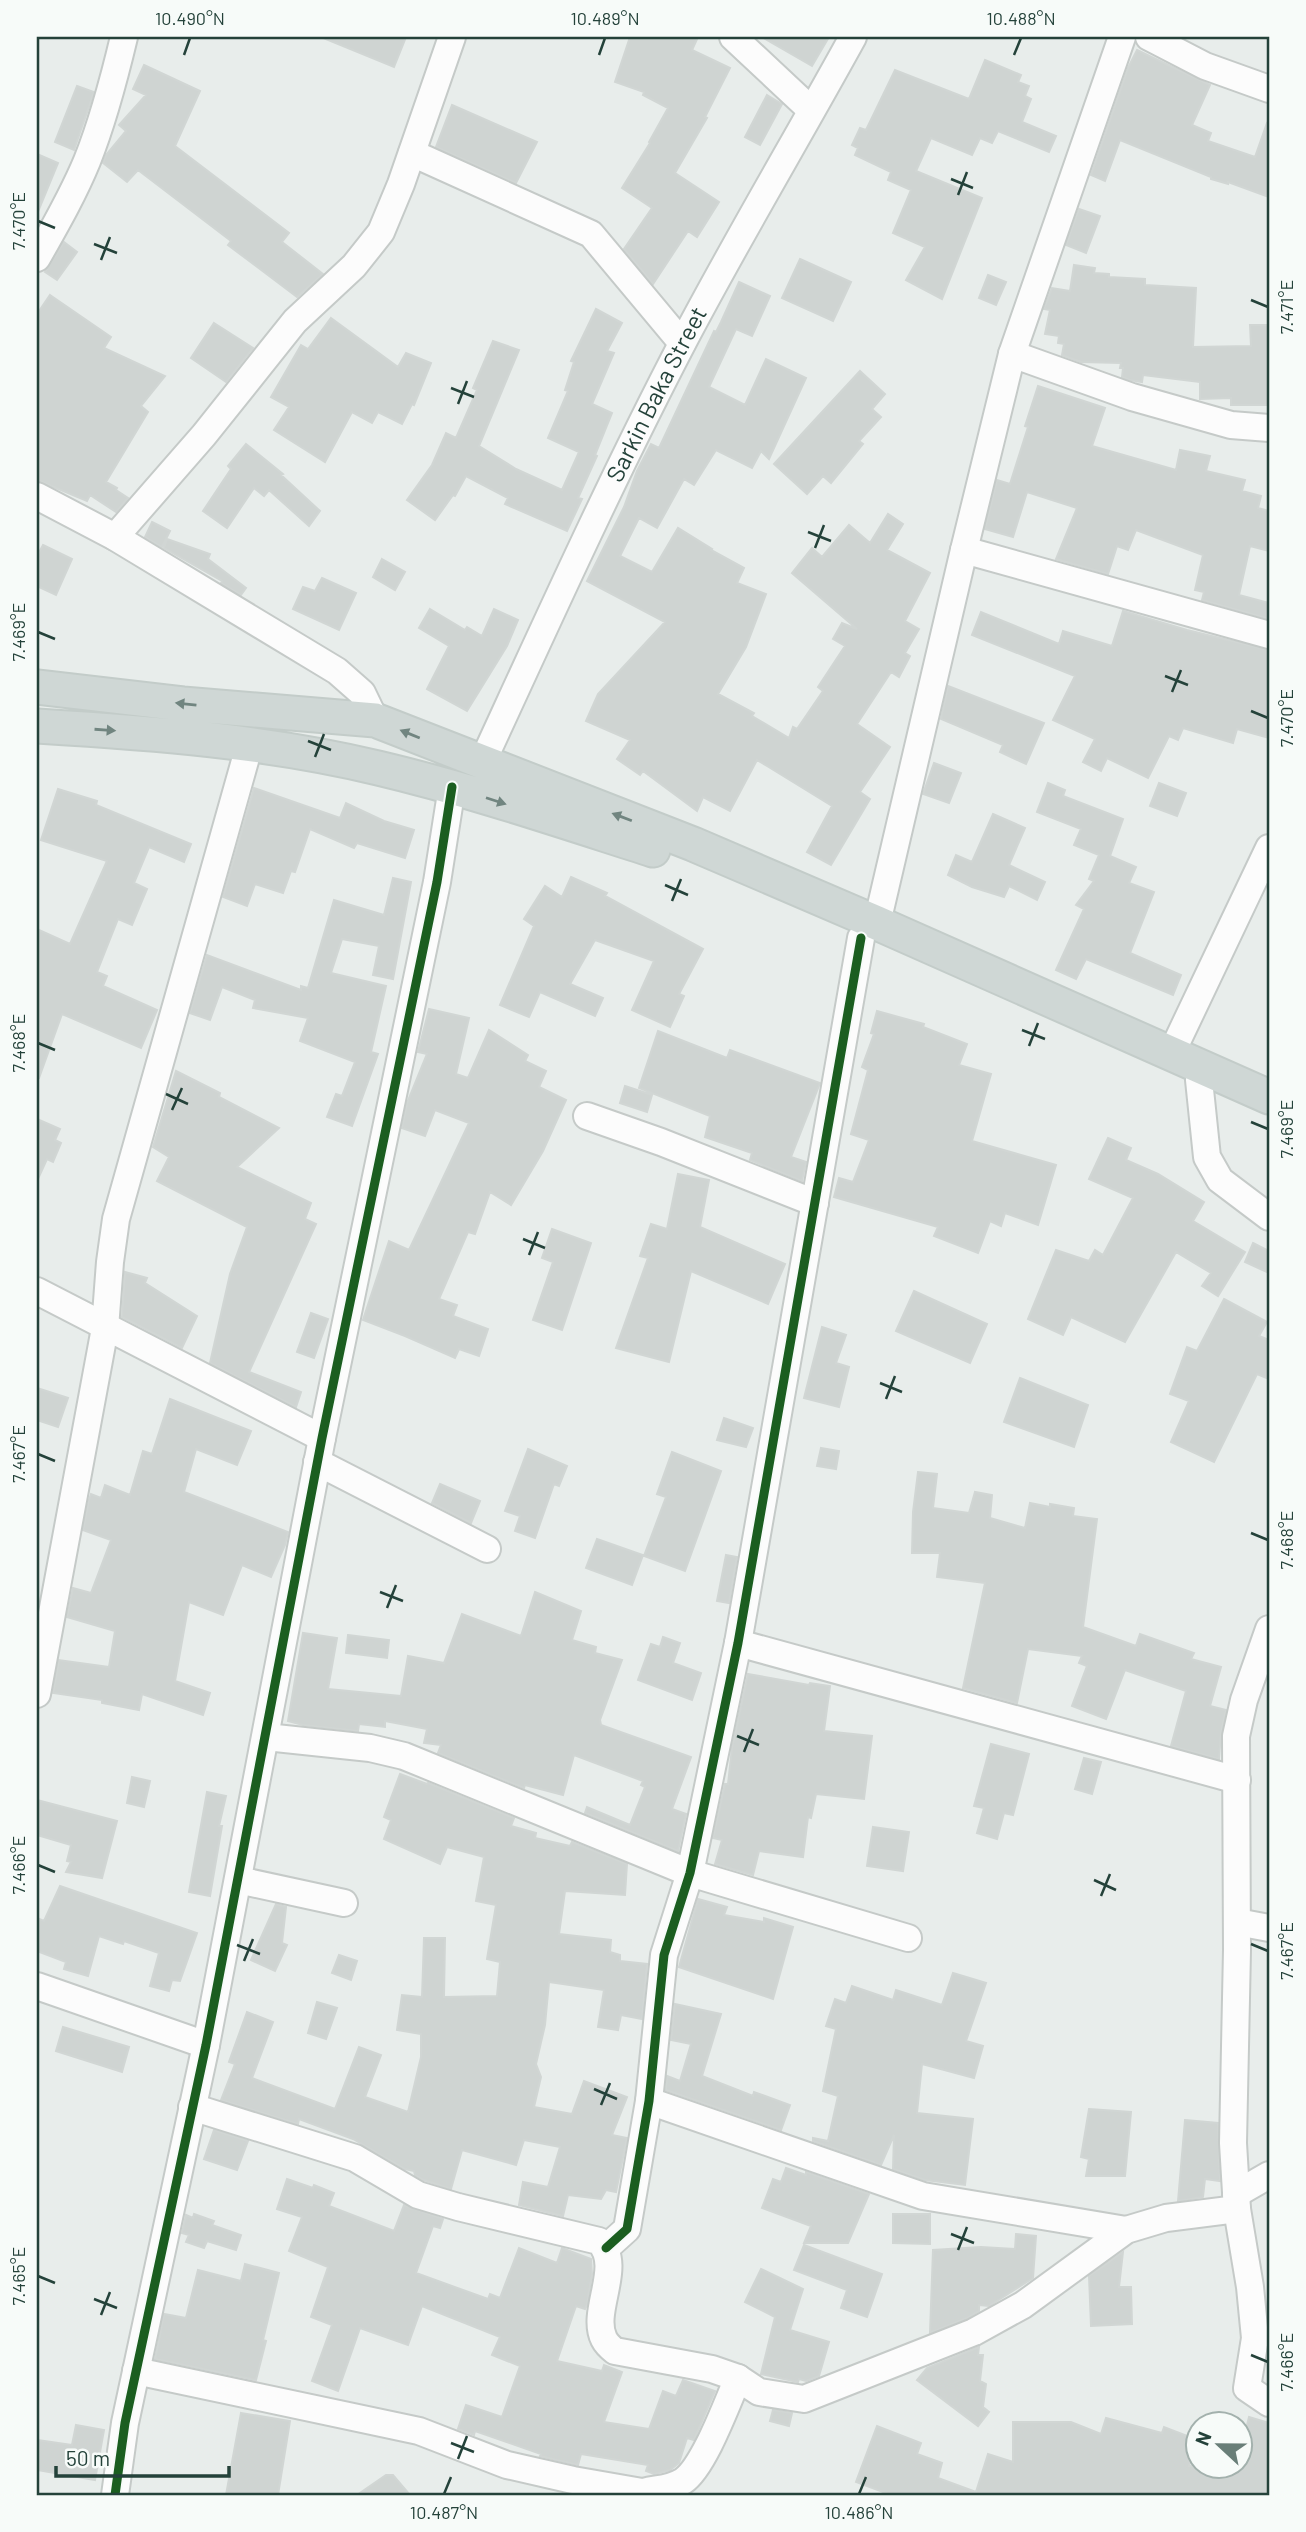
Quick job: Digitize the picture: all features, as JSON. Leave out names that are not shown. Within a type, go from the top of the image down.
[{"type":"main road","points":[[37,687],[183,704],[375,720],[693,844],[869,930],[1269,1113]]},
{"type":"main road","points":[[37,726],[170,734],[250,743],[376,768],[452,787],[680,859],[869,930],[1172,1052],[1269,1097]]},
{"type":"street","points":[[37,258],[65,209],[87,160],[114,80],[124,37]]},
{"type":"street","points":[[115,537],[204,435],[295,321],[354,265],[381,232],[412,153],[452,37]]},
{"type":"street","points":[[733,37],[811,110]]},
{"type":"street","name":"Sarkin Baka Street","points":[[482,763],[574,563],[682,343],[853,37]]},
{"type":"street","points":[[606,2248],[627,2229],[649,2101],[664,1955],[690,1873],[738,1643],[815,1203],[869,930],[1013,354],[1122,37]]},
{"type":"street","points":[[1149,37],[1205,66],[1269,89]]},
{"type":"street","points":[[412,153],[591,234],[682,343]]},
{"type":"street","points":[[1013,354],[1132,397],[1231,425],[1269,428]]},
{"type":"street","points":[[37,496],[115,537],[337,671],[362,693],[375,720]]},
{"type":"street","points":[[964,550],[1269,635]]},
{"type":"street","points":[[37,1694],[105,1328],[110,1262],[117,1219],[250,743]]},
{"type":"street","points":[[115,2495],[125,2423],[238,1880],[320,1450],[437,881],[452,787]]},
{"type":"street","points":[[1172,1052],[1269,848]]},
{"type":"street","points":[[1199,1080],[1207,1157],[1220,1180],[1269,1217]]},
{"type":"street","points":[[587,1116],[815,1203]]},
{"type":"street","points":[[37,1292],[320,1450],[487,1549]]},
{"type":"street","points":[[1269,1629],[1244,1700],[1236,1736],[1237,1922],[1233,2144],[1236,2201],[1250,2287],[1262,2339],[1247,2388],[1269,2403]]},
{"type":"street","points":[[738,1643],[1237,1780]]},
{"type":"street","points":[[266,1737],[370,1748],[404,1756],[690,1873],[908,1938]]},
{"type":"street","points":[[238,1880],[344,1903]]},
{"type":"street","points":[[1237,1922],[1269,1928]]},
{"type":"street","points":[[37,1986],[205,2045]]},
{"type":"street","points":[[649,2101],[923,2196],[1126,2230]]},
{"type":"street","points":[[192,2107],[355,2158],[418,2195],[599,2241],[606,2248],[608,2263],[600,2328],[604,2340],[615,2351],[712,2369],[738,2378],[760,2392],[804,2399],[974,2332],[1023,2305],[1126,2230],[1236,2201],[1269,2175]]},
{"type":"street","points":[[136,2371],[419,2431],[507,2465],[573,2480],[654,2493],[686,2479],[706,2450],[738,2378]]},
{"type":"building","points":[[321,37],[406,37],[394,67]]},
{"type":"building","points":[[630,37],[698,37],[692,50],[730,68],[705,117],[707,118],[675,173],[719,202],[697,237],[688,231],[653,284],[624,249],[652,208],[622,188],[668,108],[643,95],[644,92],[615,82]]},
{"type":"building","points":[[762,37],[829,37],[812,66]]},
{"type":"building","points":[[1137,50],[1210,85],[1192,125],[1211,133],[1208,141],[1255,157],[1267,123],[1269,124],[1269,197],[1228,182],[1211,179],[1120,140],[1105,181],[1091,175],[1128,68]]},
{"type":"building","points":[[985,60],[1021,75],[1018,82],[1029,86],[1025,96],[1031,99],[1022,122],[1056,136],[1049,152],[998,131],[992,143],[980,138],[972,155],[931,138],[916,171],[982,198],[942,299],[906,280],[925,247],[893,233],[911,190],[888,180],[891,172],[855,155],[858,148],[852,145],[860,128],[866,130],[895,70],[969,99]]},
{"type":"building","points":[[144,65],[200,91],[175,146],[289,233],[282,242],[323,274],[297,297],[228,245],[231,241],[138,170],[127,182],[103,163],[106,155],[126,131],[119,125],[146,95],[133,89]]},
{"type":"building","points":[[77,86],[94,92],[74,150],[55,142]]},
{"type":"building","points":[[767,95],[782,104],[760,145],[745,137]]},
{"type":"building","points":[[452,105],[537,142],[516,183],[436,147]]},
{"type":"building","points":[[37,154],[58,163],[37,214]]},
{"type":"building","points":[[1079,209],[1100,216],[1086,253],[1066,245]]},
{"type":"building","points":[[64,242],[77,252],[57,280],[45,272]]},
{"type":"building","points":[[800,259],[851,282],[833,321],[782,298]]},
{"type":"building","points":[[1074,265],[1095,268],[1094,273],[1109,274],[1109,277],[1145,279],[1145,285],[1196,288],[1193,347],[1251,346],[1250,325],[1269,325],[1269,405],[1231,405],[1231,398],[1200,399],[1200,382],[1143,375],[1142,382],[1130,380],[1122,377],[1121,363],[1081,362],[1062,355],[1064,344],[1058,343],[1059,336],[1045,334],[1050,310],[1044,309],[1052,288],[1070,291]]},
{"type":"building","points":[[988,275],[1006,282],[996,305],[979,298]]},
{"type":"building","points":[[739,282],[770,296],[752,336],[736,329],[709,387],[745,405],[766,359],[806,378],[769,459],[761,451],[752,468],[716,450],[694,485],[684,479],[657,528],[639,518],[620,556],[652,572],[678,528],[744,568],[737,583],[766,594],[746,647],[718,694],[754,713],[752,716],[789,738],[793,727],[797,729],[823,691],[818,687],[845,646],[833,639],[842,623],[857,629],[792,573],[812,548],[822,557],[849,525],[870,543],[888,514],[903,524],[887,550],[930,573],[905,621],[919,629],[905,653],[910,656],[899,677],[891,672],[857,724],[890,747],[860,792],[870,799],[831,865],[807,852],[832,806],[757,760],[730,811],[703,797],[697,811],[643,771],[640,775],[617,759],[630,740],[586,721],[598,694],[665,622],[587,581],[624,507],[637,471],[651,444],[659,448]]},
{"type":"building","points":[[50,295],[111,337],[104,348],[165,376],[141,406],[148,412],[106,482],[128,498],[116,512],[90,495],[87,501],[37,480],[37,314]]},
{"type":"building","points":[[596,309],[622,323],[607,351],[614,353],[592,404],[612,413],[578,498],[582,499],[567,531],[505,504],[508,498],[466,476],[455,496],[453,495],[435,520],[407,500],[432,465],[446,433],[456,438],[477,390],[473,388],[493,341],[519,350],[479,446],[516,469],[562,490],[579,452],[548,438],[568,391],[565,390],[574,362],[571,361]]},
{"type":"building","points":[[331,318],[398,367],[406,353],[431,363],[414,405],[412,404],[402,424],[378,412],[372,423],[352,412],[325,462],[274,430],[289,407],[271,397],[301,345],[308,349]]},
{"type":"building","points":[[214,323],[253,348],[226,382],[191,358]]},
{"type":"building","points":[[860,371],[885,394],[872,409],[881,417],[859,441],[863,444],[831,483],[823,476],[807,494],[774,464]]},
{"type":"building","points":[[1038,386],[1105,408],[1092,446],[1176,470],[1180,450],[1210,456],[1206,471],[1245,480],[1242,491],[1261,496],[1258,508],[1269,511],[1269,551],[1250,546],[1239,595],[1269,603],[1269,619],[1202,600],[1204,592],[1195,590],[1203,555],[1136,530],[1128,550],[1117,546],[1108,574],[1056,559],[1077,508],[1027,492],[1013,537],[985,529],[997,480],[1010,484]]},
{"type":"building","points":[[246,444],[283,474],[281,475],[320,511],[309,526],[269,490],[264,496],[254,488],[227,528],[203,511],[231,469],[228,466]]},
{"type":"building","points":[[152,522],[170,531],[162,547],[145,537]]},
{"type":"building","points":[[167,539],[210,554],[208,559],[246,588],[241,595],[164,548]]},
{"type":"building","points":[[43,545],[72,559],[56,595],[37,586],[37,556]]},
{"type":"building","points":[[382,559],[405,572],[395,590],[373,577]]},
{"type":"building","points":[[322,578],[356,593],[339,630],[293,609],[303,587],[315,591]]},
{"type":"building","points":[[430,609],[465,630],[467,627],[482,636],[494,609],[518,620],[507,646],[467,711],[427,689],[449,646],[419,628]]},
{"type":"building","points":[[1123,611],[1269,650],[1269,738],[1237,729],[1233,743],[1183,728],[1178,740],[1169,736],[1148,778],[1107,758],[1101,771],[1083,762],[1095,739],[1053,720],[1075,676],[972,635],[981,612],[1059,644],[1063,631],[1112,646]]},
{"type":"building","points":[[948,686],[1044,723],[1026,764],[1000,752],[1003,745],[941,719]]},
{"type":"building","points":[[934,763],[961,773],[949,803],[923,794]]},
{"type":"building","points":[[1048,783],[1065,790],[1063,796],[1123,819],[1110,856],[1136,867],[1129,883],[1154,892],[1130,953],[1181,975],[1173,995],[1086,959],[1076,979],[1056,970],[1084,909],[1076,905],[1094,881],[1089,879],[1099,855],[1074,845],[1081,829],[1037,812]]},
{"type":"building","points":[[1159,783],[1186,793],[1177,816],[1150,806]]},
{"type":"building","points":[[254,788],[340,818],[346,803],[384,821],[414,830],[405,858],[357,843],[354,848],[310,829],[295,872],[291,871],[283,893],[255,884],[247,906],[223,897]]},
{"type":"building","points":[[58,789],[97,801],[96,805],[191,844],[184,862],[149,847],[134,883],[147,889],[132,925],[118,919],[97,972],[107,976],[103,986],[157,1010],[141,1048],[62,1014],[37,1078],[37,929],[70,944],[107,861],[41,840]]},
{"type":"building","points":[[993,814],[1025,828],[1009,865],[1045,882],[1037,900],[1009,886],[1004,897],[972,887],[948,875],[956,855],[972,862]]},
{"type":"building","points":[[571,877],[607,893],[605,896],[703,949],[679,994],[684,996],[670,1027],[632,1010],[654,961],[595,940],[570,984],[603,998],[595,1016],[540,992],[529,1017],[500,1005],[534,926],[524,919],[545,886],[562,897]]},
{"type":"building","points":[[393,878],[411,882],[393,979],[373,975],[379,946],[342,939],[331,973],[386,986],[371,1052],[378,1054],[352,1126],[327,1117],[336,1094],[342,1096],[355,1062],[300,1041],[308,1018],[253,1008],[255,1000],[222,987],[210,1020],[190,1013],[207,955],[301,990],[301,986],[308,988],[334,900],[384,915]]},
{"type":"building","points":[[429,1009],[469,1018],[456,1074],[468,1078],[489,1030],[528,1055],[525,1061],[546,1071],[539,1087],[566,1100],[543,1151],[511,1205],[490,1192],[475,1234],[468,1232],[439,1299],[457,1305],[453,1316],[488,1329],[479,1356],[459,1349],[455,1358],[363,1320],[389,1241],[409,1250],[469,1123],[435,1110],[425,1136],[402,1128],[407,1103],[427,1054],[418,1052]]},
{"type":"building","points":[[877,1011],[924,1024],[923,1027],[967,1044],[959,1065],[991,1074],[972,1141],[1056,1165],[1038,1225],[1005,1213],[1001,1226],[990,1221],[978,1253],[934,1236],[938,1227],[834,1197],[839,1178],[853,1182],[869,1140],[851,1134],[868,1070],[862,1067],[874,1034],[871,1033]]},
{"type":"building","points":[[658,1031],[727,1058],[730,1050],[820,1083],[791,1157],[806,1162],[802,1181],[750,1160],[752,1153],[705,1137],[710,1116],[639,1088]]},
{"type":"building","points":[[176,1071],[279,1128],[237,1167],[311,1203],[305,1219],[316,1224],[249,1372],[301,1392],[296,1407],[210,1363],[230,1274],[247,1227],[157,1181],[169,1157],[153,1147]]},
{"type":"building","points":[[625,1086],[652,1095],[647,1112],[620,1103]]},
{"type":"building","points":[[37,1119],[60,1129],[55,1140],[61,1143],[53,1162],[47,1159],[37,1181]]},
{"type":"building","points":[[1108,1138],[1131,1148],[1126,1160],[1158,1174],[1204,1202],[1193,1221],[1245,1252],[1218,1296],[1202,1286],[1211,1273],[1176,1252],[1125,1342],[1071,1317],[1063,1335],[1028,1319],[1056,1250],[1089,1261],[1095,1250],[1103,1255],[1133,1198],[1089,1179]]},
{"type":"building","points":[[678,1174],[709,1180],[700,1227],[785,1264],[768,1304],[691,1271],[669,1362],[616,1348],[648,1258],[640,1256],[651,1224],[667,1229]]},
{"type":"building","points":[[552,1229],[591,1243],[562,1330],[533,1320],[553,1262],[542,1258]]},
{"type":"building","points":[[1253,1243],[1269,1251],[1269,1273],[1245,1262]]},
{"type":"building","points":[[125,1272],[147,1278],[145,1283],[197,1316],[182,1348],[122,1317]]},
{"type":"building","points":[[914,1291],[987,1324],[970,1363],[896,1331]]},
{"type":"building","points":[[1224,1299],[1267,1322],[1259,1336],[1269,1340],[1269,1379],[1257,1374],[1214,1462],[1171,1442],[1189,1401],[1170,1394],[1187,1347],[1197,1351]]},
{"type":"building","points":[[311,1313],[328,1319],[314,1358],[297,1352]]},
{"type":"building","points":[[822,1327],[846,1335],[836,1363],[849,1367],[839,1407],[804,1398]]},
{"type":"building","points":[[1020,1378],[1088,1405],[1074,1447],[1004,1422]]},
{"type":"building","points":[[37,1388],[68,1398],[58,1427],[37,1420]]},
{"type":"building","points":[[170,1399],[251,1431],[237,1465],[196,1449],[184,1492],[288,1532],[271,1577],[242,1565],[223,1615],[189,1602],[175,1681],[210,1693],[203,1715],[142,1694],[139,1710],[102,1703],[102,1700],[53,1693],[59,1660],[109,1667],[115,1631],[67,1617],[73,1588],[91,1593],[111,1540],[83,1530],[89,1500],[91,1494],[101,1498],[105,1485],[130,1495],[143,1451],[152,1454]]},
{"type":"building","points":[[724,1418],[753,1428],[746,1447],[717,1440]]},
{"type":"building","points":[[821,1448],[839,1451],[836,1469],[817,1466]]},
{"type":"building","points":[[528,1449],[567,1466],[559,1486],[554,1484],[535,1538],[515,1531],[520,1516],[505,1511]]},
{"type":"building","points":[[672,1452],[721,1471],[685,1571],[644,1556],[666,1497],[657,1494]]},
{"type":"building","points":[[918,1472],[937,1474],[933,1508],[969,1513],[975,1492],[992,1495],[990,1518],[1025,1528],[1030,1503],[1074,1508],[1073,1516],[1097,1519],[1083,1627],[1136,1646],[1140,1634],[1194,1653],[1191,1659],[1221,1667],[1210,1706],[1226,1710],[1219,1759],[1171,1746],[1186,1691],[1125,1670],[1106,1719],[1072,1706],[1087,1666],[1079,1663],[1082,1656],[1028,1649],[1017,1703],[963,1688],[985,1583],[937,1577],[940,1553],[912,1553]]},
{"type":"building","points":[[440,1484],[480,1501],[471,1523],[432,1503]]},
{"type":"building","points":[[597,1539],[643,1555],[632,1585],[586,1568]]},
{"type":"building","points":[[726,1555],[737,1557],[729,1603],[717,1601]]},
{"type":"building","points":[[535,1592],[581,1611],[572,1640],[596,1647],[595,1653],[622,1660],[600,1720],[601,1725],[691,1757],[672,1809],[686,1814],[678,1851],[585,1813],[587,1807],[630,1825],[645,1787],[641,1785],[643,1781],[574,1755],[563,1795],[525,1785],[524,1788],[438,1753],[441,1745],[424,1743],[427,1729],[385,1721],[385,1727],[359,1724],[358,1731],[288,1721],[303,1633],[337,1638],[328,1689],[401,1696],[408,1656],[444,1663],[462,1614],[521,1636]]},
{"type":"building","points":[[348,1635],[389,1640],[387,1658],[346,1653]]},
{"type":"building","points":[[663,1637],[680,1643],[673,1663],[701,1673],[692,1700],[638,1680],[651,1644],[660,1647]]},
{"type":"building","points":[[748,1674],[830,1686],[824,1731],[872,1736],[864,1799],[816,1794],[811,1818],[808,1817],[803,1857],[759,1851],[753,1875],[715,1864],[722,1840],[713,1838],[725,1784],[728,1784],[732,1748]]},
{"type":"building","points":[[991,1744],[1029,1754],[1013,1815],[1004,1813],[997,1839],[977,1833],[984,1808],[974,1806]]},
{"type":"building","points":[[1084,1758],[1101,1762],[1092,1794],[1075,1789]]},
{"type":"building","points":[[400,1774],[514,1818],[511,1826],[536,1833],[535,1838],[570,1846],[572,1842],[627,1864],[625,1895],[565,1891],[559,1934],[611,1940],[610,1952],[620,1955],[620,1961],[647,1964],[642,2019],[621,2015],[618,2030],[598,2027],[604,1990],[549,1982],[545,2025],[536,2064],[541,2077],[534,2107],[572,2114],[584,2081],[627,2097],[612,2135],[627,2138],[616,2192],[606,2190],[601,2199],[568,2195],[563,2216],[519,2205],[523,2182],[548,2187],[560,2147],[524,2140],[516,2165],[462,2150],[451,2189],[424,2180],[415,2175],[414,2171],[405,2169],[353,2139],[299,2119],[298,2124],[221,2100],[235,2064],[229,2062],[247,2012],[273,2022],[252,2078],[335,2109],[359,2047],[381,2055],[365,2097],[408,2112],[421,2057],[421,2034],[397,2030],[402,1995],[422,1997],[424,1938],[445,1938],[444,1997],[497,1996],[500,1962],[487,1959],[496,1905],[476,1901],[484,1857],[447,1847],[440,1864],[384,1839],[391,1820],[384,1817]]},
{"type":"building","points":[[132,1777],[150,1781],[144,1807],[127,1803]]},
{"type":"building","points":[[207,1792],[226,1796],[219,1826],[222,1826],[210,1896],[189,1892]]},
{"type":"building","points":[[37,1800],[117,1821],[102,1878],[66,1872],[71,1862],[67,1861],[71,1845],[37,1835]]},
{"type":"building","points":[[873,1827],[909,1832],[903,1871],[867,1866]]},
{"type":"building","points":[[60,1886],[197,1933],[180,1981],[172,1980],[169,1991],[150,1986],[159,1953],[124,1941],[123,1944],[99,1936],[88,1976],[64,1969],[66,1962],[37,1951],[37,1918],[44,1921]]},
{"type":"building","points":[[698,1899],[727,1907],[724,1915],[764,1922],[764,1918],[793,1927],[773,1999],[679,1967]]},
{"type":"building","points":[[276,1904],[286,1907],[282,1943],[287,1945],[275,1971],[251,1960]]},
{"type":"building","points":[[339,1955],[357,1961],[351,1980],[332,1973]]},
{"type":"building","points":[[953,1973],[986,1983],[966,2041],[983,2046],[974,2078],[922,2064],[917,2113],[973,2119],[965,2185],[925,2180],[893,2169],[894,2135],[881,2165],[813,2141],[813,2138],[828,2141],[838,2096],[823,2091],[836,2029],[826,2026],[835,1999],[846,2003],[852,1986],[893,2000],[896,1990],[942,2005]]},
{"type":"building","points":[[317,2002],[337,2008],[326,2039],[308,2033]]},
{"type":"building","points":[[675,2004],[721,2014],[702,2076],[753,2096],[754,2092],[790,2105],[781,2130],[666,2090],[667,2076],[680,2081],[691,2044],[671,2040]]},
{"type":"building","points":[[63,2027],[129,2047],[122,2072],[56,2051]]},
{"type":"building","points":[[1089,2109],[1131,2112],[1125,2176],[1086,2176],[1089,2159],[1081,2157]]},
{"type":"building","points":[[1185,2120],[1218,2123],[1220,2181],[1205,2179],[1203,2197],[1178,2201]]},
{"type":"building","points":[[214,2130],[248,2141],[237,2170],[204,2159]]},
{"type":"building","points":[[786,2168],[806,2175],[806,2172],[869,2194],[848,2243],[804,2243],[811,2226],[762,2208],[773,2179],[781,2182]]},
{"type":"building","points":[[287,2179],[334,2193],[329,2206],[394,2231],[404,2205],[443,2219],[440,2228],[433,2226],[416,2273],[488,2299],[490,2294],[500,2298],[519,2248],[557,2263],[562,2248],[591,2259],[592,2274],[587,2305],[585,2309],[576,2306],[557,2361],[602,2371],[604,2365],[622,2372],[604,2422],[649,2429],[663,2391],[676,2396],[683,2380],[715,2391],[694,2440],[687,2438],[679,2463],[670,2470],[654,2474],[646,2471],[648,2465],[581,2454],[578,2465],[540,2456],[541,2454],[475,2431],[474,2435],[458,2429],[466,2405],[502,2417],[520,2366],[492,2355],[500,2337],[422,2306],[408,2345],[360,2328],[338,2391],[312,2381],[332,2325],[311,2317],[328,2267],[289,2251],[302,2217],[277,2209]]},
{"type":"building","points":[[194,2214],[214,2221],[212,2225],[241,2235],[236,2250],[207,2241],[204,2248],[186,2242],[189,2235],[182,2233],[186,2215],[193,2218]]},
{"type":"building","points":[[893,2214],[930,2214],[930,2244],[893,2243]]},
{"type":"building","points":[[1016,2234],[1036,2236],[1033,2278],[989,2306],[979,2305],[979,2311],[967,2318],[930,2333],[933,2250],[981,2247],[1015,2249]]},
{"type":"building","points":[[804,2245],[882,2274],[867,2317],[841,2308],[847,2290],[794,2270]]},
{"type":"building","points":[[1123,2252],[1119,2287],[1131,2287],[1132,2324],[1091,2326],[1089,2276]]},
{"type":"building","points":[[245,2264],[279,2273],[256,2380],[155,2359],[164,2314],[186,2318],[198,2270],[241,2281]]},
{"type":"building","points":[[761,2269],[803,2289],[790,2330],[829,2342],[819,2376],[806,2381],[799,2379],[798,2382],[761,2374],[775,2317],[745,2302]]},
{"type":"building","points":[[979,2347],[978,2355],[983,2355],[980,2381],[986,2384],[983,2407],[989,2412],[978,2426],[917,2380],[927,2368]]},
{"type":"building","points":[[773,2410],[792,2413],[789,2426],[770,2421]]},
{"type":"building","points":[[241,2413],[290,2421],[278,2495],[226,2495]]},
{"type":"building","points":[[1106,2418],[1162,2433],[1164,2427],[1184,2435],[1184,2480],[1254,2480],[1254,2418],[1269,2423],[1269,2495],[891,2495],[856,2482],[877,2426],[921,2443],[917,2454],[942,2463],[938,2478],[976,2492],[988,2454],[1013,2462],[1013,2422],[1071,2422],[1101,2434]]},
{"type":"building","points":[[76,2425],[104,2430],[95,2480],[37,2470],[37,2440],[72,2445]]},
{"type":"building","points":[[386,2475],[393,2475],[410,2495],[357,2495]]},
{"type":"cycle path","points":[[115,2495],[125,2423],[206,2045],[322,1438],[437,882],[452,787]]},
{"type":"cycle path","points":[[606,2248],[627,2229],[649,2101],[664,1955],[690,1873],[738,1643],[861,938]]}]
